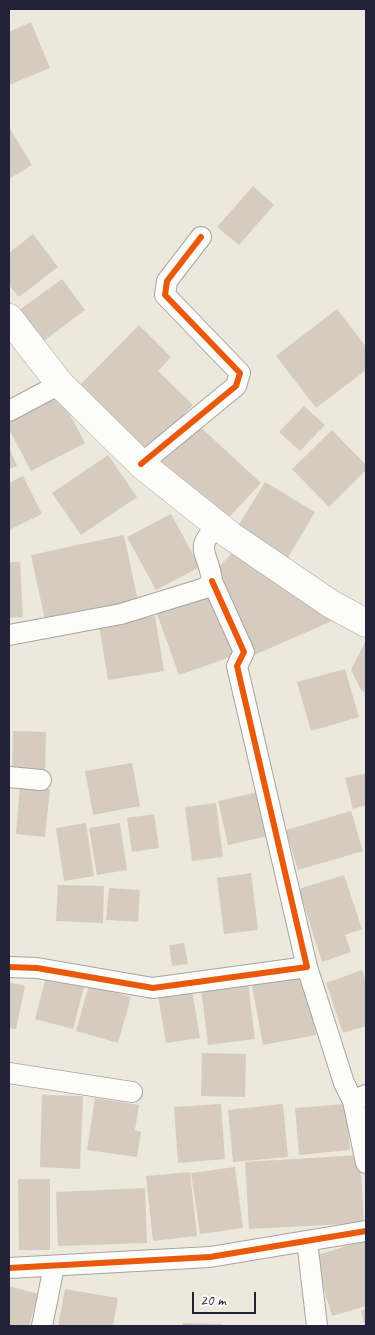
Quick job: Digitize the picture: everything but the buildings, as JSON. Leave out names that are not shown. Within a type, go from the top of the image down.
[{"type":"main road","points":[[9,318],[60,384],[141,464],[218,526],[330,604],[366,623]]},
{"type":"street","points":[[141,464],[236,386],[240,374],[165,295],[167,281],[201,237]]},
{"type":"street","points":[[9,411],[60,384]]},
{"type":"street","points":[[218,526],[205,538],[203,547],[212,581],[244,652],[236,666],[308,967],[344,1083],[360,1098],[366,1163]]},
{"type":"street","points":[[9,635],[121,614],[205,588],[212,581]]},
{"type":"street","points":[[9,777],[41,780]]},
{"type":"street","points":[[9,967],[37,968],[153,988],[308,967]]},
{"type":"street","points":[[9,1073],[132,1092]]},
{"type":"street","points":[[9,1268],[210,1257],[366,1231]]},
{"type":"street","points":[[307,1241],[317,1326]]},
{"type":"street","points":[[42,1326],[54,1266]]},
{"type":"cycle path","points":[[141,464],[236,386],[240,373],[165,295],[167,281],[201,237]]},
{"type":"cycle path","points":[[9,967],[37,968],[153,988],[307,967],[237,666],[244,652],[212,581]]},
{"type":"cycle path","points":[[9,1268],[210,1257],[366,1231]]}]
